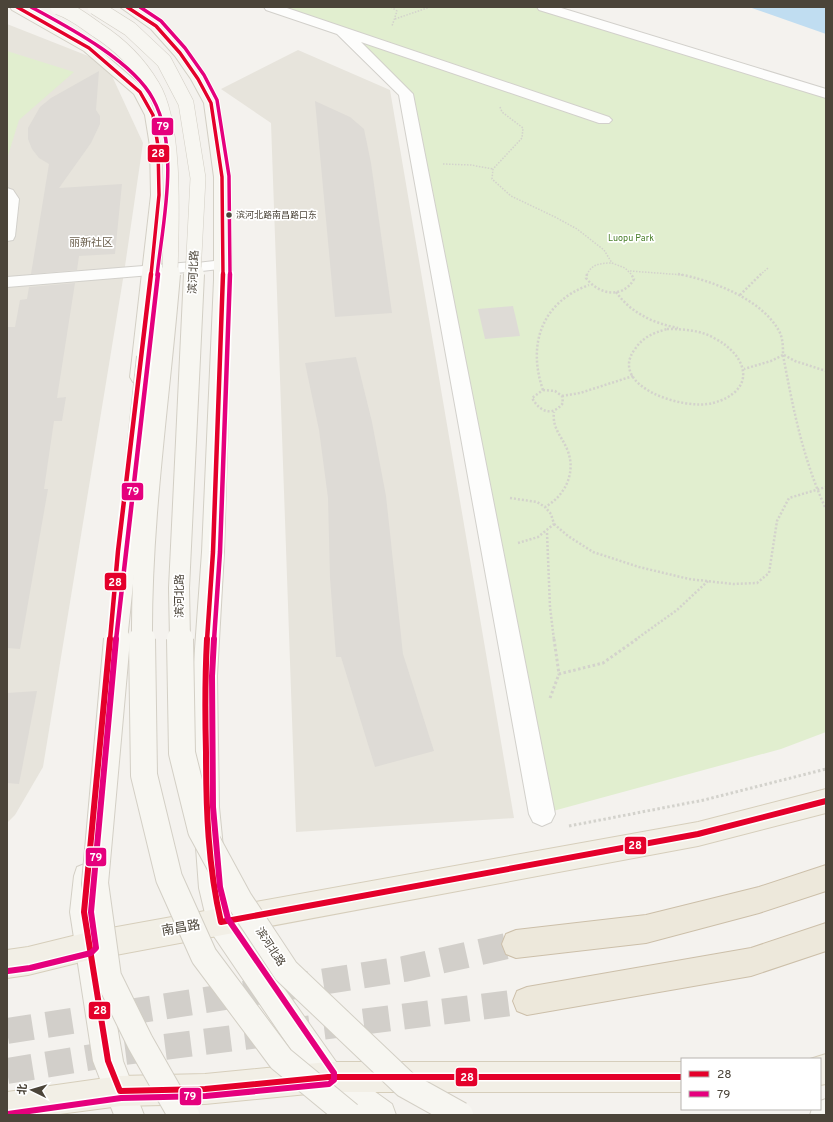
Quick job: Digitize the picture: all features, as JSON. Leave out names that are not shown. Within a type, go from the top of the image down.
[{"type":"highway","points":[[516,944],[646,929],[759,900],[826,878]]},
{"type":"highway","points":[[526,1001],[750,962],[826,937]]},
{"type":"main road","points":[[17,7],[89,48],[140,92],[153,115],[158,146],[158,195],[151,271],[104,687],[84,912],[108,1061],[124,1103]]},
{"type":"main road","points":[[58,7],[69,11],[108,37],[133,60],[153,87],[165,118],[171,185],[170,275],[150,474],[142,616],[144,775],[169,878],[204,956],[281,1059],[349,1115]]},
{"type":"main road","name":"滨河北路","points":[[96,7],[130,30],[164,61],[186,103],[198,178],[179,588],[182,753],[201,830],[239,900],[286,971],[406,1085],[460,1115]]},
{"type":"main road","points":[[127,7],[156,26],[180,53],[198,79],[211,103],[222,177],[223,265],[213,552],[206,676],[206,807],[213,888],[221,922],[328,1077],[381,1115]]},
{"type":"main road","points":[[171,185],[151,323],[140,415],[119,618],[95,883],[108,977],[144,1049],[178,1108],[186,1115]]},
{"type":"main road","name":"南昌路","points":[[7,964],[28,961],[89,946],[698,834],[826,801]]},
{"type":"main road","points":[[7,1107],[70,1097],[124,1103],[205,1089],[328,1077],[681,1077]]},
{"type":"street","points":[[271,7],[604,120]]},
{"type":"street","points":[[544,7],[826,94]]},
{"type":"street","points":[[341,30],[406,94],[542,814]]},
{"type":"street","points":[[7,193],[11,199],[7,236]]},
{"type":"street","points":[[7,282],[193,267]]},
{"type":"lane","points":[[193,267],[223,265]]},
{"type":"path","points":[[395,19],[430,7]]},
{"type":"path","points":[[514,90],[499,104],[502,112],[523,128],[522,138],[493,169],[492,179],[500,190],[519,202],[567,224],[599,246],[609,255],[612,263]]},
{"type":"path","points":[[419,166],[471,165],[493,169]]},
{"type":"path","points":[[612,263],[624,266],[630,271],[634,279],[632,285],[627,289],[616,292],[598,290],[589,285],[586,278],[588,270],[593,266],[612,263]]},
{"type":"path","points":[[740,295],[768,268]]},
{"type":"path","points":[[630,271],[670,274],[694,278],[740,295],[769,318],[779,331],[802,447],[816,490],[826,509]]},
{"type":"path","points":[[543,390],[535,365],[535,351],[544,322],[564,297],[575,290],[589,285]]},
{"type":"path","points":[[616,292],[621,300],[651,321],[665,326],[685,329],[709,335],[724,342],[735,352],[744,369],[742,382],[735,392],[725,399],[710,404],[690,405],[671,402],[654,396],[642,387],[633,376],[629,364],[630,354],[640,341],[654,333],[667,330],[685,329]]},
{"type":"path","points":[[744,369],[771,361],[783,355]]},
{"type":"path","points":[[783,355],[795,361],[826,371]]},
{"type":"path","points":[[562,396],[588,391],[617,380],[633,376]]},
{"type":"path","points":[[545,507],[560,497],[568,481],[570,469],[568,451],[553,427],[554,412],[563,403],[562,396],[555,391],[543,390],[532,398],[536,407],[544,412],[554,412]]},
{"type":"path","points":[[482,497],[525,499],[537,502],[545,507],[551,514],[554,524],[568,536],[593,552],[639,567],[689,579],[733,584],[757,583],[769,573],[777,521],[789,498],[826,487]]},
{"type":"path","points":[[492,548],[534,540],[547,533],[554,524]]},
{"type":"path","points":[[547,533],[550,607],[559,674],[603,663],[677,610],[709,581]]},
{"type":"shaded area","points":[[7,24],[106,63],[143,143],[124,273],[43,767],[15,815],[7,823]]},
{"type":"shaded area","points":[[298,50],[390,90],[514,818],[296,832],[271,123],[221,89]]},
{"type":"green space","name":"Luopu Park","points":[[271,7],[544,7],[826,94],[826,732],[781,749],[542,814],[406,94],[341,30]]},
{"type":"green space","points":[[7,51],[74,72],[19,120],[7,159]]},
{"type":"water","points":[[749,7],[826,7],[826,34]]},
{"type":"building","points":[[99,71],[96,110],[100,116],[100,124],[91,143],[59,188],[122,184],[115,254],[79,256],[77,270],[31,274],[49,164],[39,158],[32,149],[28,139],[28,128],[40,107],[51,98]]},
{"type":"building","points":[[315,101],[350,117],[364,129],[371,163],[392,313],[335,317]]},
{"type":"building","points":[[75,283],[57,398],[66,397],[62,421],[54,421],[44,489],[48,489],[20,649],[7,648],[7,327],[15,327],[20,300],[27,299],[29,287]]},
{"type":"building","points":[[513,306],[520,336],[485,339],[478,309]]},
{"type":"building","points":[[356,357],[372,422],[386,496],[403,654],[434,751],[375,767],[341,657],[336,657],[330,578],[328,498],[319,430],[305,363]]},
{"type":"building","points":[[37,691],[19,784],[7,783],[7,693]]},
{"type":"tunnel","points":[[7,1031],[404,969],[516,944]]},
{"type":"tunnel","points":[[7,1071],[124,1052],[527,1001]]},
{"type":"transit line","name":"28","points":[[17,7],[89,48],[140,92],[153,115],[158,146],[159,195],[141,368],[118,551],[84,912],[108,1061],[120,1091],[205,1089],[328,1077],[681,1077]]},
{"type":"transit line","name":"79","points":[[8,971],[30,968],[91,953],[96,948],[91,912],[105,753],[115,647],[165,212],[167,172],[164,133],[160,114],[153,98],[140,82],[105,52],[31,7]]},
{"type":"transit line","name":"28","points":[[127,7],[156,26],[180,53],[198,79],[211,103],[222,177],[223,280],[213,552],[205,676],[206,807],[213,888],[221,922],[698,834],[826,801]]},
{"type":"transit line","name":"79","points":[[8,1114],[121,1098],[206,1096],[329,1084],[332,1083],[335,1078],[334,1073],[228,919],[220,887],[213,807],[212,676],[220,552],[230,280],[229,176],[217,100],[204,75],[185,48],[161,21],[140,7]]},
{"type":"place","name":"滨河北路南昌路口东","points":[[229,215]]},
{"type":"district","name":"丽新社区","points":[[91,243]]}]
